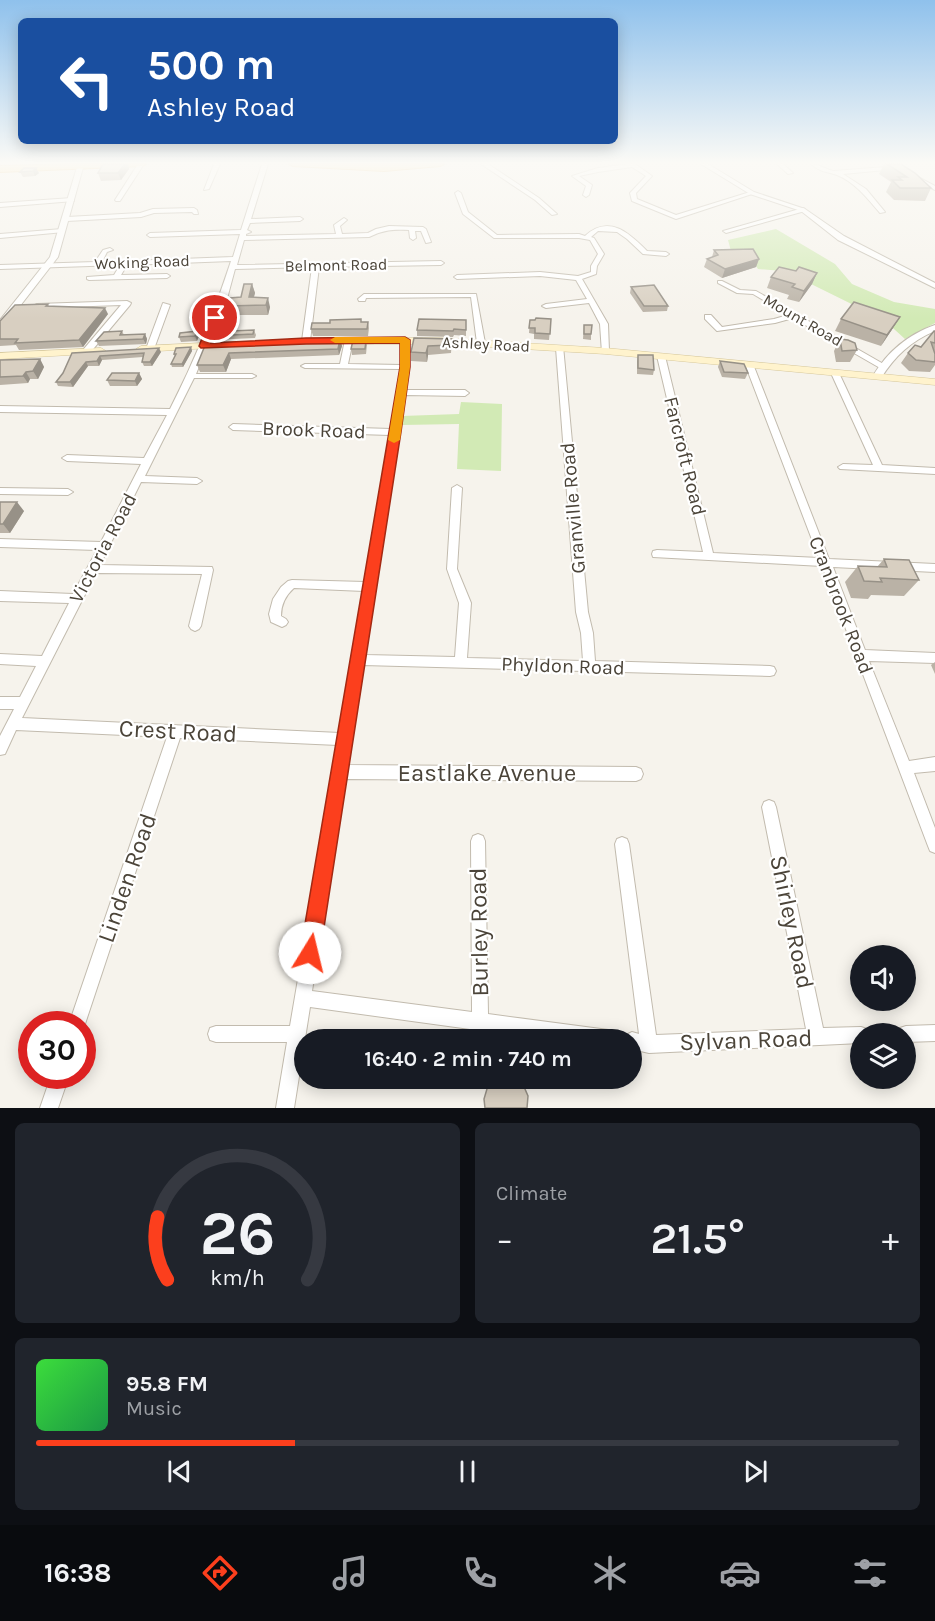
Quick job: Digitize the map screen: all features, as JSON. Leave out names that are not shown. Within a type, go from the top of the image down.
[{"type":"main road","name":"Ashley Road","points":[[301,341],[405,340],[560,348],[934,383]]},
{"type":"main road","points":[[127,350],[235,345]]},
{"type":"main road","points":[[0,356],[116,351]]},
{"type":"street","points":[[0,326],[50,264],[68,216]]},
{"type":"street","points":[[67,219],[128,216]]},
{"type":"street","name":"Victoria Road","points":[[0,749],[191,376],[204,346],[249,216]]},
{"type":"street","points":[[457,277],[540,274],[578,278],[592,275],[601,254],[592,239],[587,237],[496,237],[468,216]]},
{"type":"street","points":[[726,231],[782,216]]},
{"type":"street","points":[[811,216],[841,238],[935,286]]},
{"type":"street","points":[[247,221],[300,219]]},
{"type":"street","points":[[339,235],[337,225],[344,220]]},
{"type":"street","points":[[150,235],[369,235],[372,232],[392,227],[423,229],[428,242]]},
{"type":"street","points":[[412,229],[414,238]]},
{"type":"street","points":[[587,237],[596,229],[614,229],[630,235],[641,252],[666,254]]},
{"type":"street","points":[[0,236],[62,231]]},
{"type":"street","points":[[98,263],[105,251],[110,250]]},
{"type":"street","points":[[116,277],[125,262]]},
{"type":"street","name":"Woking Road","points":[[0,267],[125,262],[233,263]]},
{"type":"street","name":"Belmont Road","points":[[233,263],[316,266],[441,263]]},
{"type":"street","points":[[301,341],[316,266]]},
{"type":"street","points":[[89,278],[167,276]]},
{"type":"street","points":[[578,278],[604,324],[605,351]]},
{"type":"street","name":"Mount Road","points":[[720,282],[739,292],[754,292],[883,366]]},
{"type":"street","points":[[363,296],[475,294],[482,343]]},
{"type":"street","points":[[546,306],[592,301]]},
{"type":"street","points":[[16,307],[127,303],[86,352]]},
{"type":"street","points":[[150,349],[166,305]]},
{"type":"street","points":[[708,317],[720,329],[775,321],[794,315]]},
{"type":"street","points":[[878,376],[883,366],[900,349],[935,328]]},
{"type":"street","points":[[344,365],[349,340]]},
{"type":"street","points":[[298,1029],[395,432],[405,367],[405,340]]},
{"type":"street","name":"Granville Road","points":[[560,348],[582,612],[587,633],[590,667]]},
{"type":"street","name":"Farcroft Road","points":[[661,356],[709,556]]},
{"type":"street","name":"Cranbrook Road","points":[[749,364],[935,846]]},
{"type":"street","points":[[305,366],[405,367]]},
{"type":"street","points":[[191,376],[235,372],[252,376]]},
{"type":"street","points":[[835,373],[879,468]]},
{"type":"street","points":[[401,392],[465,392]]},
{"type":"street","points":[[0,409],[171,412]]},
{"type":"street","name":"Brook Road","points":[[233,427],[395,432]]},
{"type":"street","points":[[70,460],[146,461]]},
{"type":"street","points":[[843,467],[935,471]]},
{"type":"street","points":[[139,479],[198,481]]},
{"type":"street","points":[[458,488],[452,569],[465,603],[461,662]]},
{"type":"street","points":[[0,491],[68,492]]},
{"type":"street","points":[[0,543],[102,546]]},
{"type":"street","points":[[657,554],[935,568]]},
{"type":"street","points":[[91,569],[208,570],[195,626]]},
{"type":"street","points":[[282,622],[275,619],[274,613],[283,591],[292,584],[370,587]]},
{"type":"street","points":[[0,596],[75,599]]},
{"type":"street","points":[[860,655],[935,658]]},
{"type":"street","points":[[0,659],[45,661]]},
{"type":"street","name":"Phyldon Road","points":[[357,660],[770,671]]},
{"type":"street","points":[[0,703],[23,704]]},
{"type":"street","name":"Crest Road","points":[[13,724],[344,739]]},
{"type":"street","name":"Linden Road","points":[[81,1011],[176,731]]},
{"type":"street","points":[[904,768],[935,764]]},
{"type":"street","name":"Eastlake Avenue","points":[[339,772],[636,774]]},
{"type":"street","name":"Shirley Road","points":[[769,807],[816,1037]]},
{"type":"street","name":"Burley Road","points":[[478,841],[480,1023]]},
{"type":"street","points":[[622,844],[649,1044]]},
{"type":"street","points":[[303,998],[528,1029]]},
{"type":"street","points":[[916,1034],[935,1033]]},
{"type":"street","points":[[216,1034],[294,1034]]},
{"type":"street","name":"Sylvan Road","points":[[642,1043],[850,1035]]},
{"type":"street","points":[[285,1108],[294,1052]]},
{"type":"street","points":[[49,1108],[56,1089]]},
{"type":"green space","points":[[776,229],[835,264],[852,284],[894,302],[935,309],[935,323],[905,339],[884,320],[782,271],[758,269],[746,251],[731,251],[728,240]]},
{"type":"green space","points":[[461,402],[502,404],[501,471],[457,469],[459,424],[402,425],[402,416],[459,414]]},
{"type":"building","points":[[753,249],[759,259],[725,269],[707,259],[718,255],[714,250]]},
{"type":"building","points":[[779,267],[796,271],[799,267],[817,273],[804,291],[792,287],[795,284],[771,277]]},
{"type":"building","points":[[244,284],[252,284],[249,297],[268,298],[266,305],[227,306],[230,298],[241,297]]},
{"type":"building","points":[[654,285],[668,306],[644,306],[631,287]]},
{"type":"building","points":[[854,302],[900,317],[887,335],[841,319]]},
{"type":"building","points":[[48,304],[46,306],[105,308],[79,340],[15,343],[18,339],[0,339],[0,321],[15,305]]},
{"type":"building","points":[[361,319],[361,322],[368,322],[367,329],[311,329],[312,323]]},
{"type":"building","points":[[419,319],[466,320],[466,330],[417,330]]},
{"type":"building","points":[[551,319],[550,334],[535,333],[535,328],[529,328],[530,320]]},
{"type":"building","points":[[584,325],[592,325],[591,334],[584,334]]},
{"type":"building","points":[[233,326],[231,331],[254,330],[253,334],[211,336],[214,327]]},
{"type":"building","points":[[122,331],[120,335],[145,334],[143,339],[96,341],[104,332]]},
{"type":"building","points":[[198,331],[195,336],[179,337],[180,333]]},
{"type":"building","points":[[934,331],[935,343],[931,342],[935,362],[916,360],[908,353],[915,345],[921,347]]},
{"type":"building","points":[[414,338],[452,339],[451,345],[428,346],[426,353],[411,352]]},
{"type":"building","points":[[340,339],[338,349],[229,353],[223,365],[197,365],[206,343]]},
{"type":"building","points":[[840,339],[855,343],[857,350],[842,351]]},
{"type":"building","points":[[353,340],[366,340],[365,349],[351,349]]},
{"type":"building","points":[[191,347],[182,364],[171,364],[176,348]]},
{"type":"building","points":[[159,348],[150,362],[142,362],[144,353],[100,356],[97,361],[86,362],[70,382],[56,382],[72,353]]},
{"type":"building","points":[[638,355],[653,355],[654,370],[638,368]]},
{"type":"building","points":[[40,359],[33,371],[26,372],[23,376],[0,377],[0,360]]},
{"type":"building","points":[[720,361],[744,364],[748,373],[724,372]]},
{"type":"building","points":[[112,373],[139,373],[135,381],[107,380]]},
{"type":"building","points":[[0,502],[17,502],[3,524],[0,524]]},
{"type":"building","points":[[884,559],[909,560],[919,580],[880,578],[882,582],[864,581],[858,566],[887,567]]},
{"type":"building","points":[[487,1089],[525,1089],[528,1096],[527,1108],[485,1108],[484,1099]]},
{"type":"slow traffic","points":[[335,340],[405,340],[405,367],[394,440]]},
{"type":"route","points":[[215,318],[204,346],[306,341],[405,340],[405,367],[395,432],[310,953]]}]
